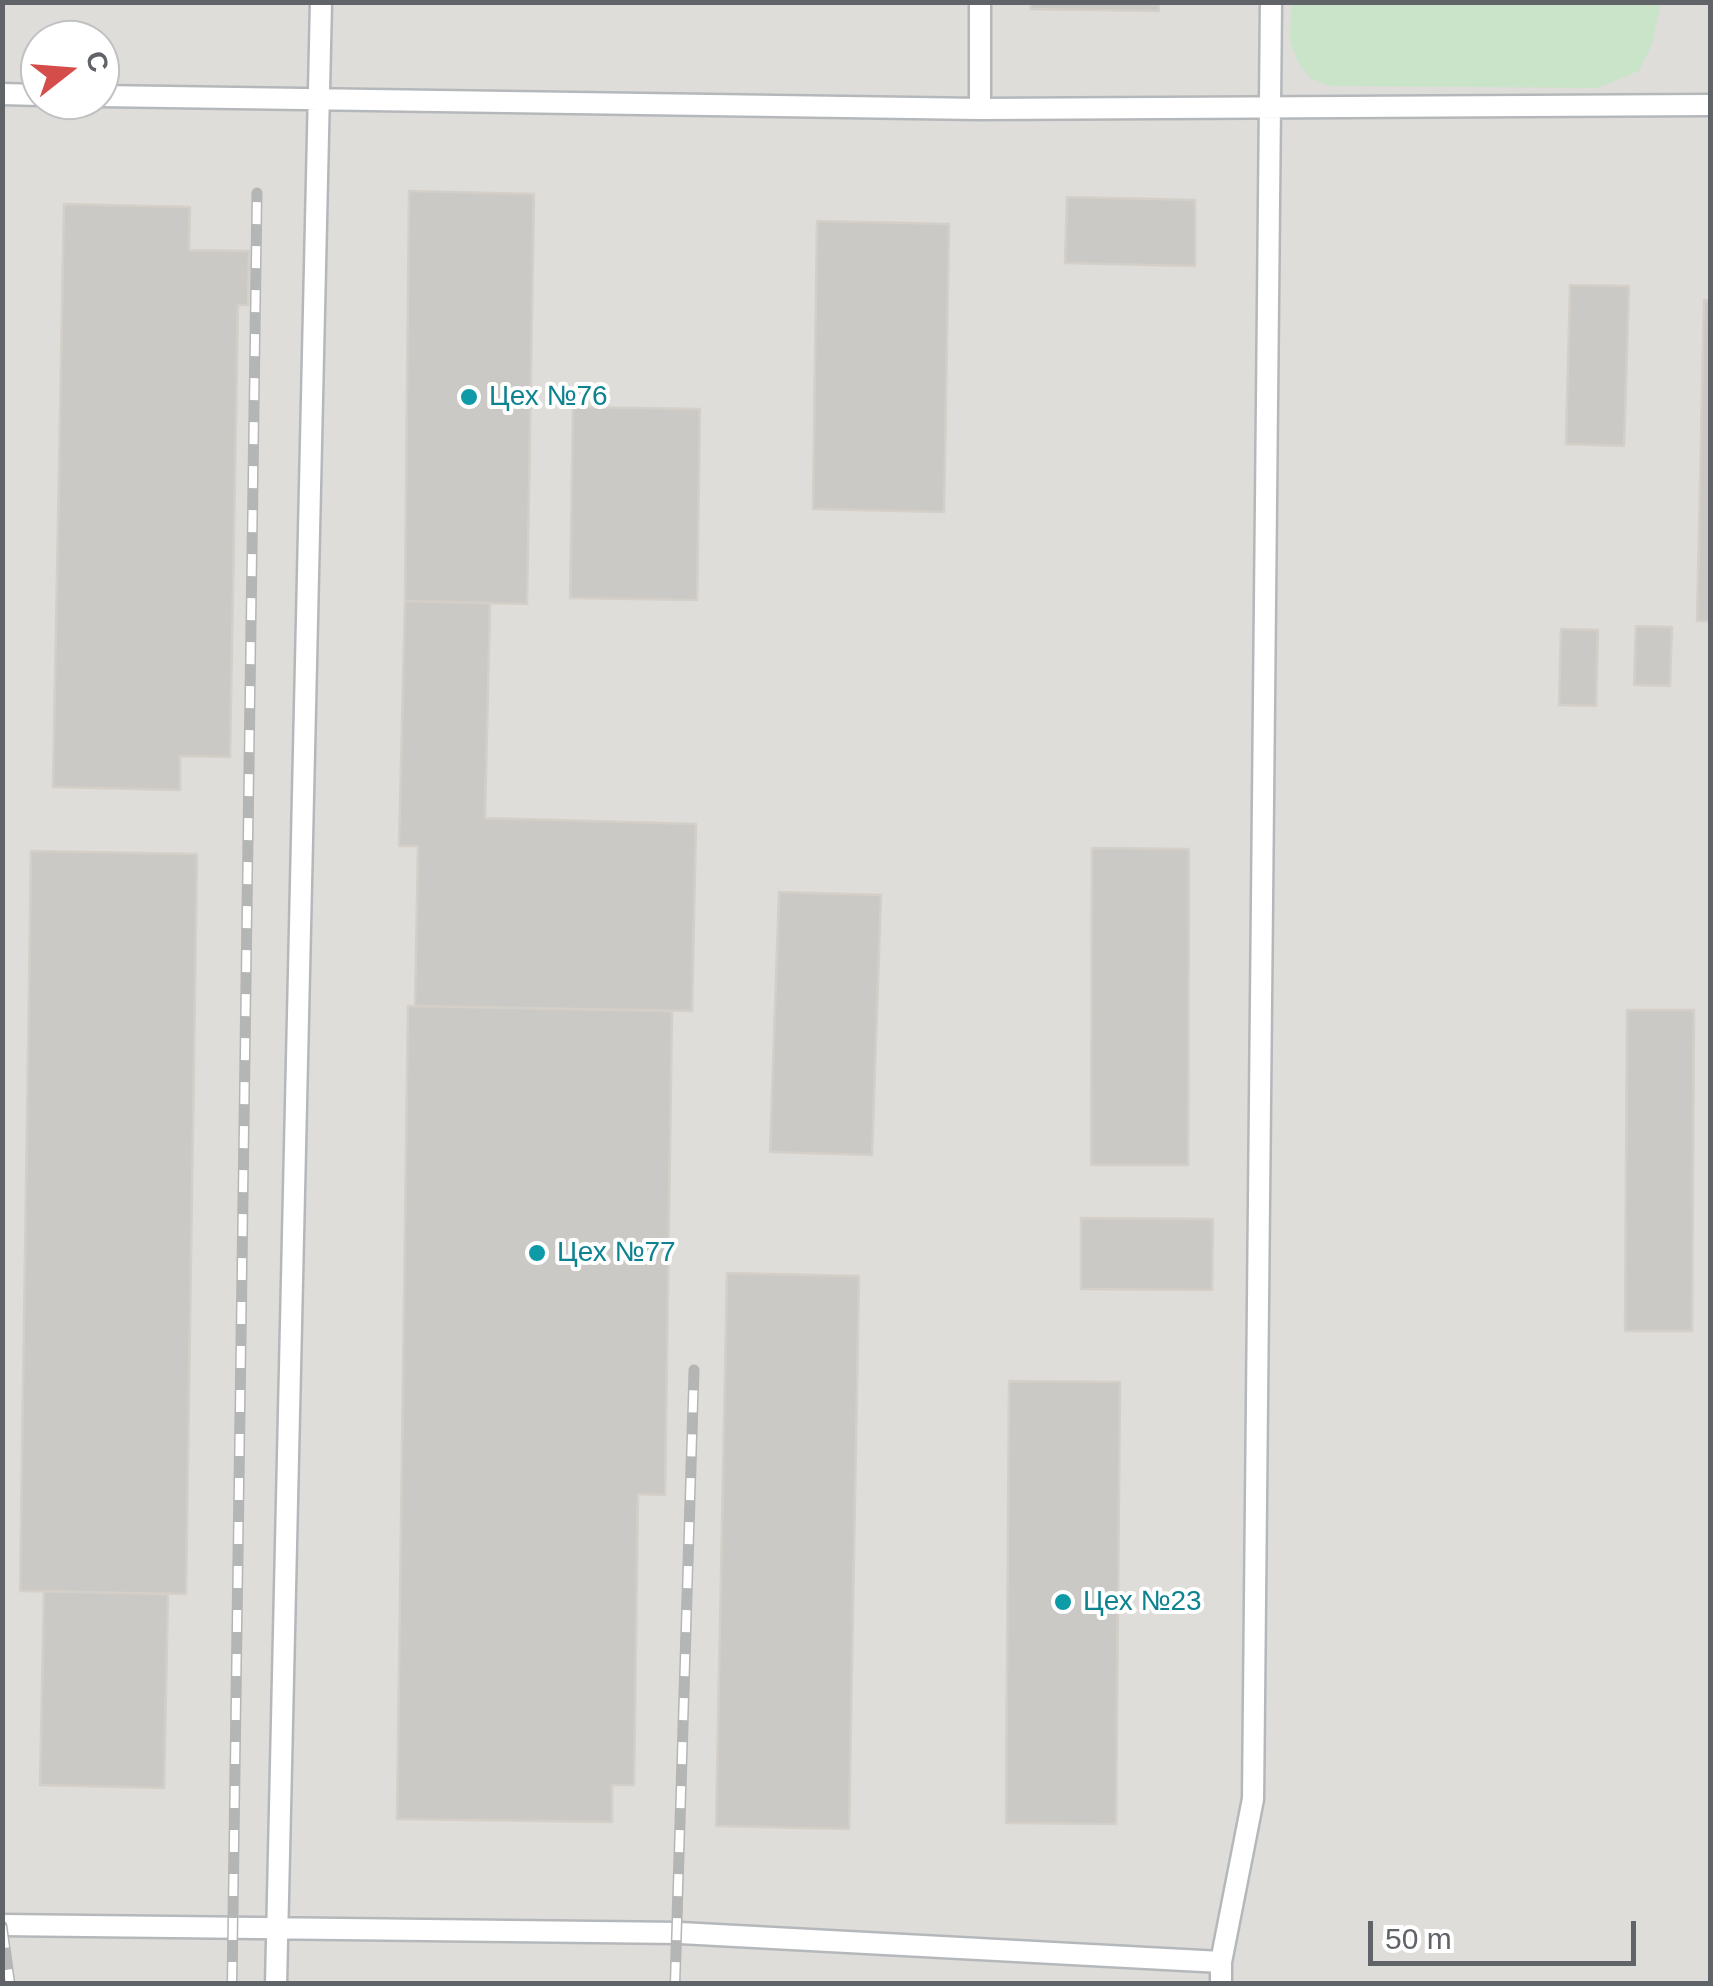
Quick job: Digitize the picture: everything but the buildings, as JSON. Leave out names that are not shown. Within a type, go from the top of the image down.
[{"type":"lane","points":[[276,1984],[321,2]]},
{"type":"lane","points":[[980,2],[980,110]]},
{"type":"lane","points":[[1220,1984],[1254,1799],[1271,2]]},
{"type":"lane","points":[[120,96],[980,110],[1710,105]]},
{"type":"lane","points":[[2,1924],[680,1934],[1221,1962]]},
{"type":"shaded area","points":[[3,3],[1710,3],[1710,1983],[3,1984]]},
{"type":"green space","points":[[1291,2],[1661,3],[1652,44],[1639,71],[1597,88],[1329,86],[1310,78],[1298,63],[1290,40]]},
{"type":"railway","points":[[232,1984],[257,193]]},
{"type":"railway","points":[[675,1984],[694,1370]]},
{"type":"railway","points":[[2,1926],[10,1984]]},
{"type":"place","name":"Цех №76","points":[[469,397]]},
{"type":"place","name":"Цех №77","points":[[537,1253]]},
{"type":"place","name":"Цех №23","points":[[1063,1602]]}]
